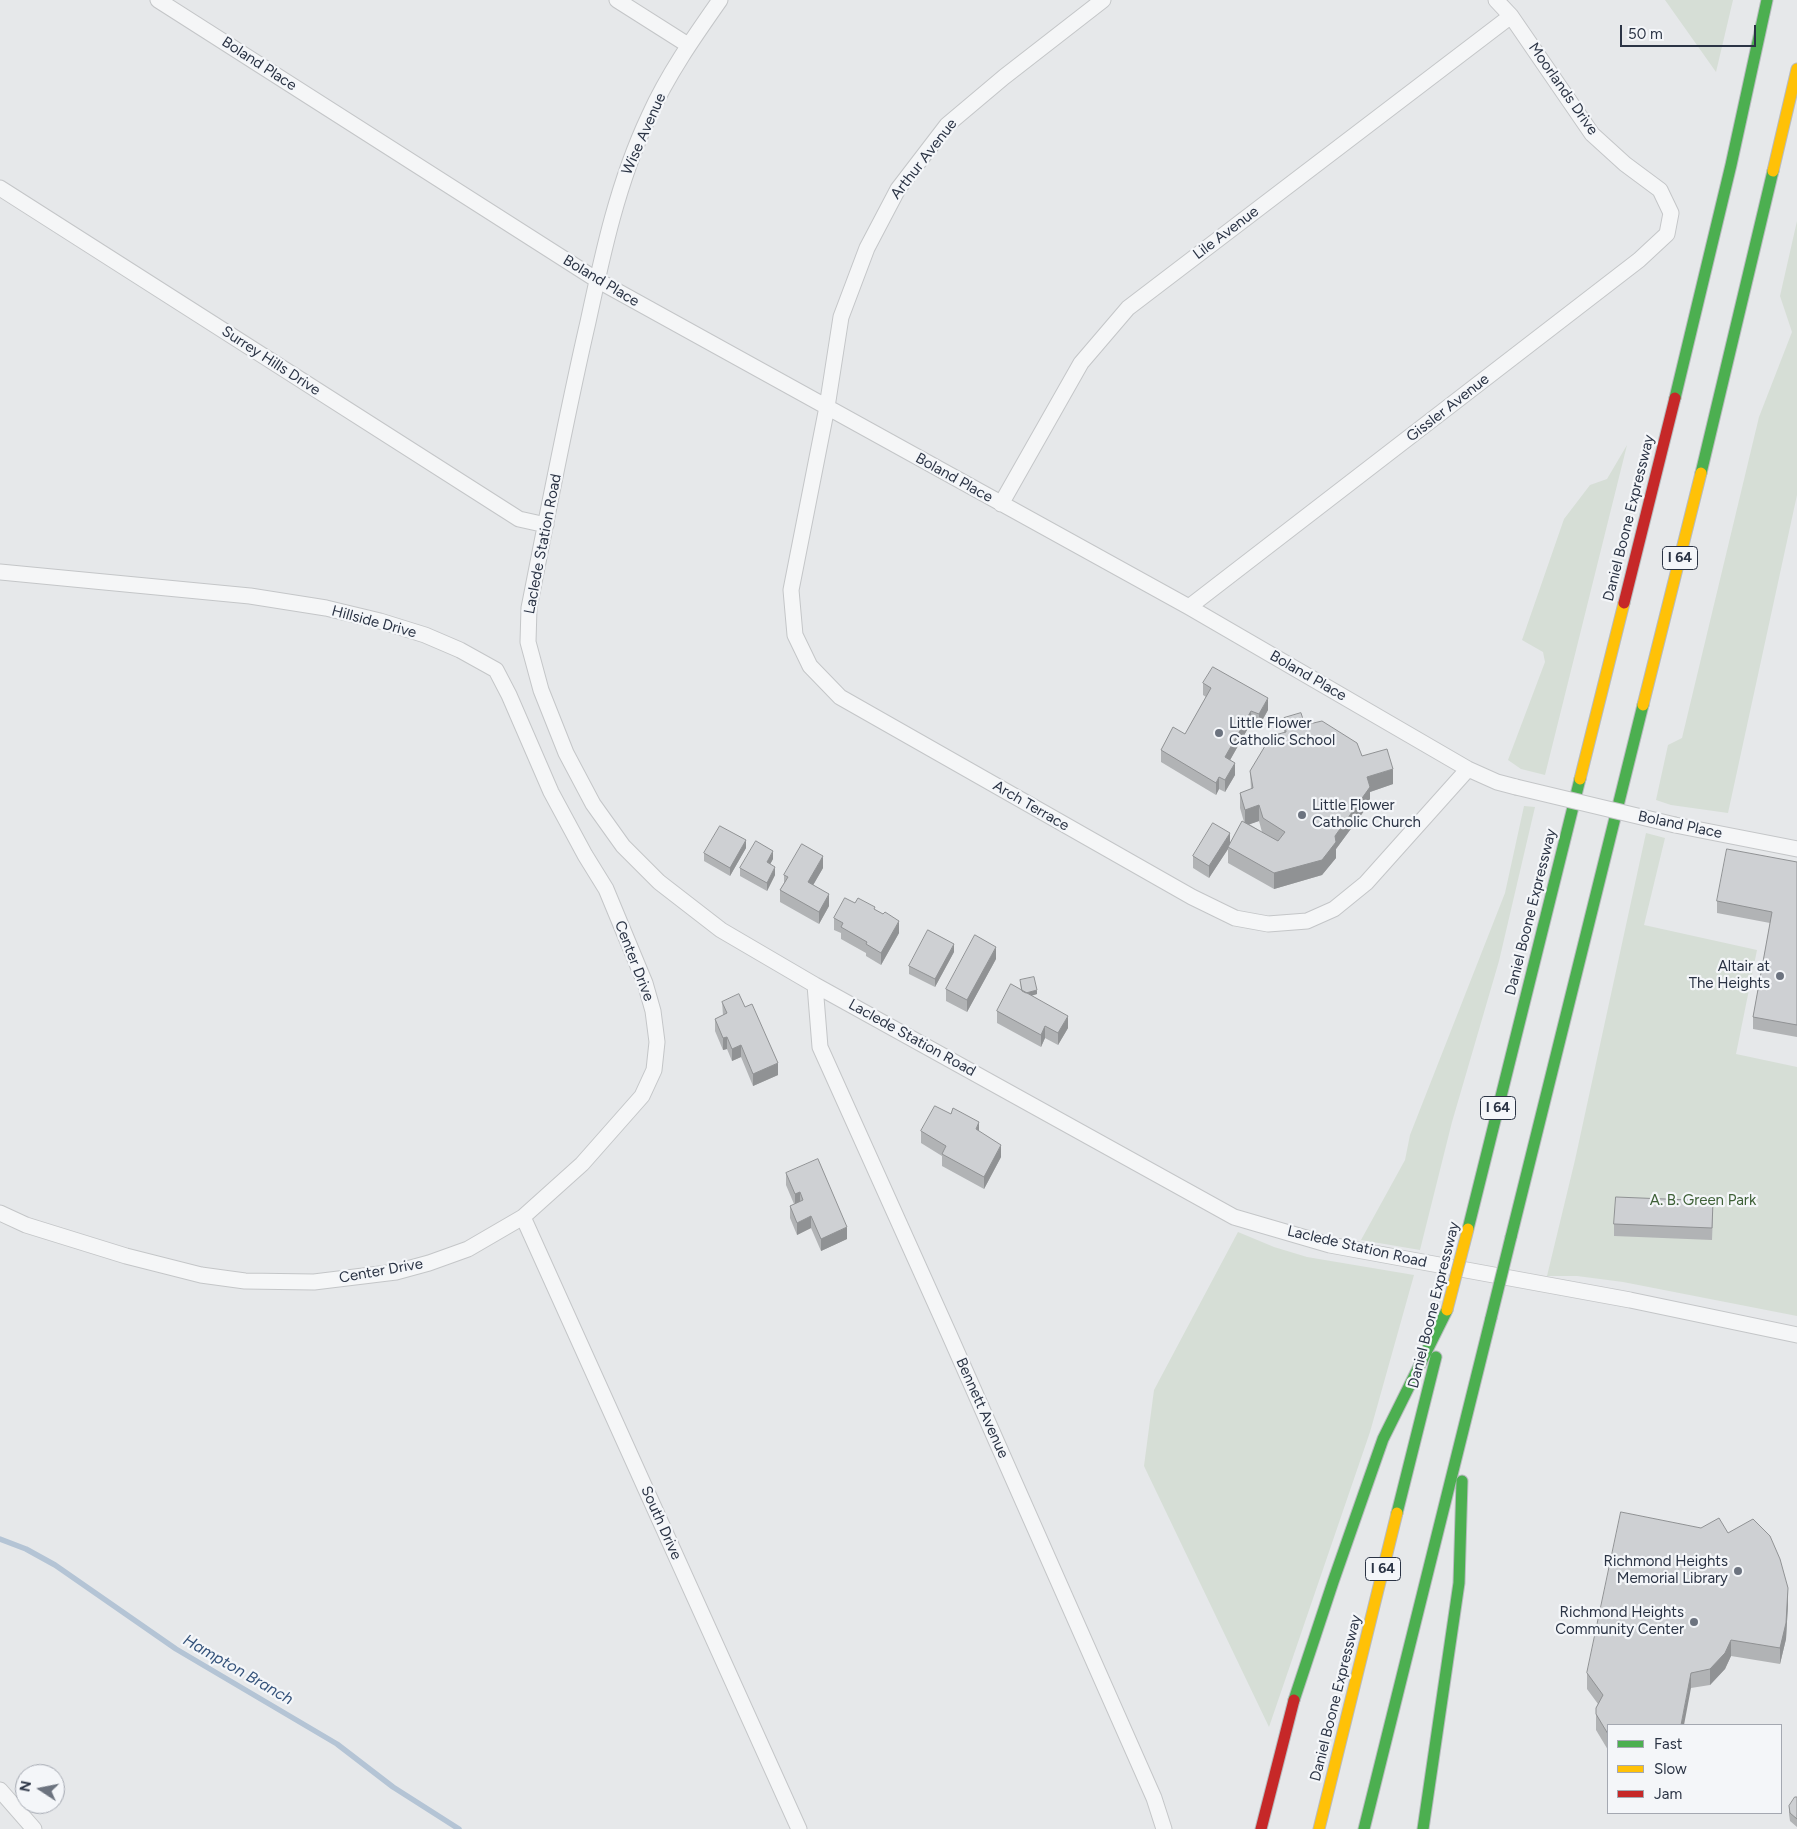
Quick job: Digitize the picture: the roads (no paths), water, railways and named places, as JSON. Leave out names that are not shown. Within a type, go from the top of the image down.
[{"type":"highway","points":[[1752,72],[1757,0]]},
{"type":"highway","name":"Daniel Boone Expressway","points":[[1319,1829],[1693,324],[1767,0]]},
{"type":"highway","name":"I 64","points":[[1364,1829],[1733,346],[1797,69]]},
{"type":"highway","points":[[1261,1829],[1297,1692],[1383,1439],[1447,1310]]},
{"type":"highway","points":[[1422,1829],[1459,1583],[1464,1424]]},
{"type":"street","name":"Boland Place","points":[[158,0],[597,280],[1190,607],[1468,769],[1497,782],[1516,787],[1675,825],[1797,849]]},
{"type":"street","points":[[617,0],[688,45]]},
{"type":"street","name":"Wise Avenue","points":[[597,280],[611,221],[627,168],[649,114],[688,45],[720,0]]},
{"type":"street","name":"Arthur Avenue","points":[[827,407],[840,317],[867,248],[898,189],[947,125],[1004,76],[1103,0]]},
{"type":"street","name":"Moorlands Drive","points":[[1496,0],[1511,16],[1592,134],[1625,164],[1660,190]]},
{"type":"street","name":"Lile Avenue","points":[[1001,504],[1081,363],[1128,308],[1511,16]]},
{"type":"street","name":"Surrey Hills Drive","points":[[0,188],[519,519],[546,525]]},
{"type":"street","name":"Gissler Avenue","points":[[1190,607],[1639,260],[1667,234],[1671,213],[1660,190]]},
{"type":"street","name":"Laclede Station Road","points":[[597,280],[529,608],[528,642],[541,690],[566,753],[593,804],[623,846],[659,882],[720,930],[815,985],[1234,1217],[1330,1245],[1630,1300],[1797,1335]]},
{"type":"street","name":"Arch Terrace","points":[[827,407],[791,590],[795,635],[810,666],[840,697],[1185,894],[1235,918],[1268,924],[1307,921],[1334,909],[1366,883],[1468,769]]},
{"type":"street","name":"Hillside Drive","points":[[0,572],[250,596],[316,607],[380,621],[460,650],[496,670],[509,695],[551,792],[606,890]]},
{"type":"street","name":"Center Drive","points":[[0,1213],[26,1225],[126,1256],[228,1279],[275,1283],[323,1281],[396,1272],[468,1249],[522,1218],[588,1157],[642,1096],[654,1070],[657,1042],[653,1011],[645,983],[606,890]]},
{"type":"street","name":"Bennett Avenue","points":[[815,985],[820,1047],[1154,1798],[1164,1829]]},
{"type":"street","name":"South Drive","points":[[522,1218],[798,1829]]},
{"type":"street","points":[[0,1790],[34,1829]]},
{"type":"waterway","name":"Hampton Branch","points":[[0,1539],[26,1549],[55,1565],[176,1649],[337,1744],[393,1787],[459,1829]]},
{"type":"place","name":"Little Flower Catholic School","points":[[1219,733]]},
{"type":"place","name":"Little Flower Catholic Church","points":[[1302,815]]},
{"type":"place","name":"Altair at The Heights","points":[[1780,976]]},
{"type":"place","name":"Richmond Heights Memorial Library","points":[[1738,1571]]},
{"type":"place","name":"Richmond Heights Community Center","points":[[1694,1622]]},
{"type":"park label","name":"A. B. Green Park","points":[[1703,1201]]}]
